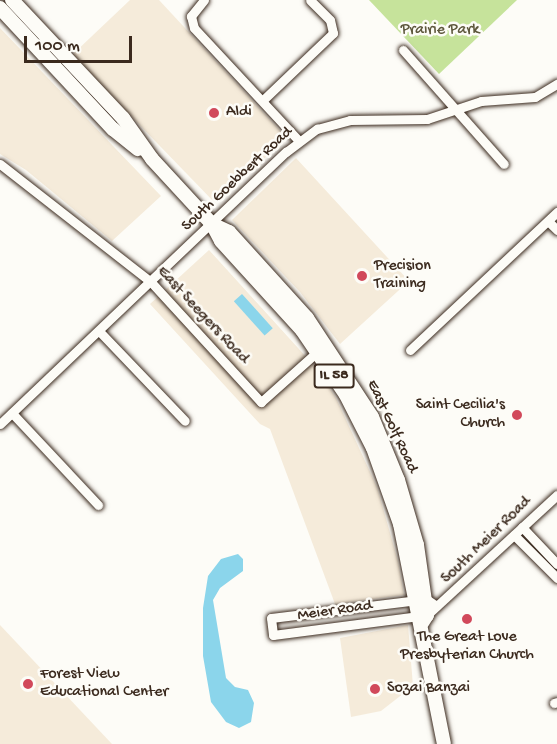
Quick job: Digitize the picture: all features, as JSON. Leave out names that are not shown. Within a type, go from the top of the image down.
[{"type":"main road","name":"East Golf Road","points":[[12,0],[123,118],[152,159],[212,224],[220,241],[318,351],[361,420],[386,480],[424,610]]},
{"type":"main road","name":"East Golf Road","points":[[0,8],[113,129],[152,159]]},
{"type":"main road","name":"East Golf Road","points":[[212,224],[229,232],[278,284],[355,386],[398,480],[417,545],[428,658],[444,744]]},
{"type":"street","points":[[204,0],[194,10],[191,22],[299,141]]},
{"type":"street","points":[[263,100],[333,33],[330,20],[310,0]]},
{"type":"street","points":[[403,50],[504,164]]},
{"type":"street","name":"South Goebbert Road","points":[[0,424],[299,141],[333,123],[427,119],[481,101],[535,97],[557,84]]},
{"type":"street","name":"East Seegers Road","points":[[0,164],[151,282],[261,402],[318,351]]},
{"type":"street","points":[[410,350],[557,212]]},
{"type":"street","points":[[548,221],[557,231]]},
{"type":"street","points":[[99,331],[185,421]]},
{"type":"street","points":[[12,413],[98,505]]},
{"type":"street","name":"South Meier Road","points":[[424,610],[443,603],[557,495]]},
{"type":"street","points":[[522,527],[557,564]]},
{"type":"street","points":[[514,535],[557,579]]},
{"type":"street","name":"Meier Road","points":[[424,610],[273,635],[271,618],[424,610]]},
{"type":"shaded area","points":[[130,0],[159,0],[287,138],[215,203],[72,55]]},
{"type":"shaded area","points":[[0,28],[161,196],[112,241],[26,170],[0,154]]},
{"type":"shaded area","points":[[296,158],[409,281],[340,344],[300,292],[232,220]]},
{"type":"shaded area","points":[[209,250],[318,370],[336,398],[377,487],[398,561],[404,595],[335,604],[270,429],[260,424],[150,304]]},
{"type":"shaded area","name":"Forest View Educational Center","points":[[0,625],[112,744],[0,744]]},
{"type":"shaded area","points":[[408,625],[413,686],[381,711],[351,717],[340,638]]},
{"type":"green space","name":"Prairie Park","points":[[369,0],[517,0],[439,74]]},
{"type":"water","points":[[242,294],[273,328],[265,336],[234,301]]},
{"type":"water","points":[[238,554],[243,559],[243,571],[220,588],[213,600],[226,678],[235,687],[248,690],[254,703],[251,722],[239,728],[226,722],[211,702],[203,656],[203,608],[208,576],[221,559]]},
{"type":"place","name":"Aldi","points":[[214,113]]},
{"type":"place","name":"Precision Training","points":[[362,276]]},
{"type":"place","name":"Saint Cecilia's Church","points":[[517,415]]},
{"type":"place","name":"The Great Love Presbyterian Church","points":[[467,619]]},
{"type":"place","name":"Forest View Educational Center","points":[[28,684]]},
{"type":"place","name":"Sozai Banzai","points":[[375,689]]}]
